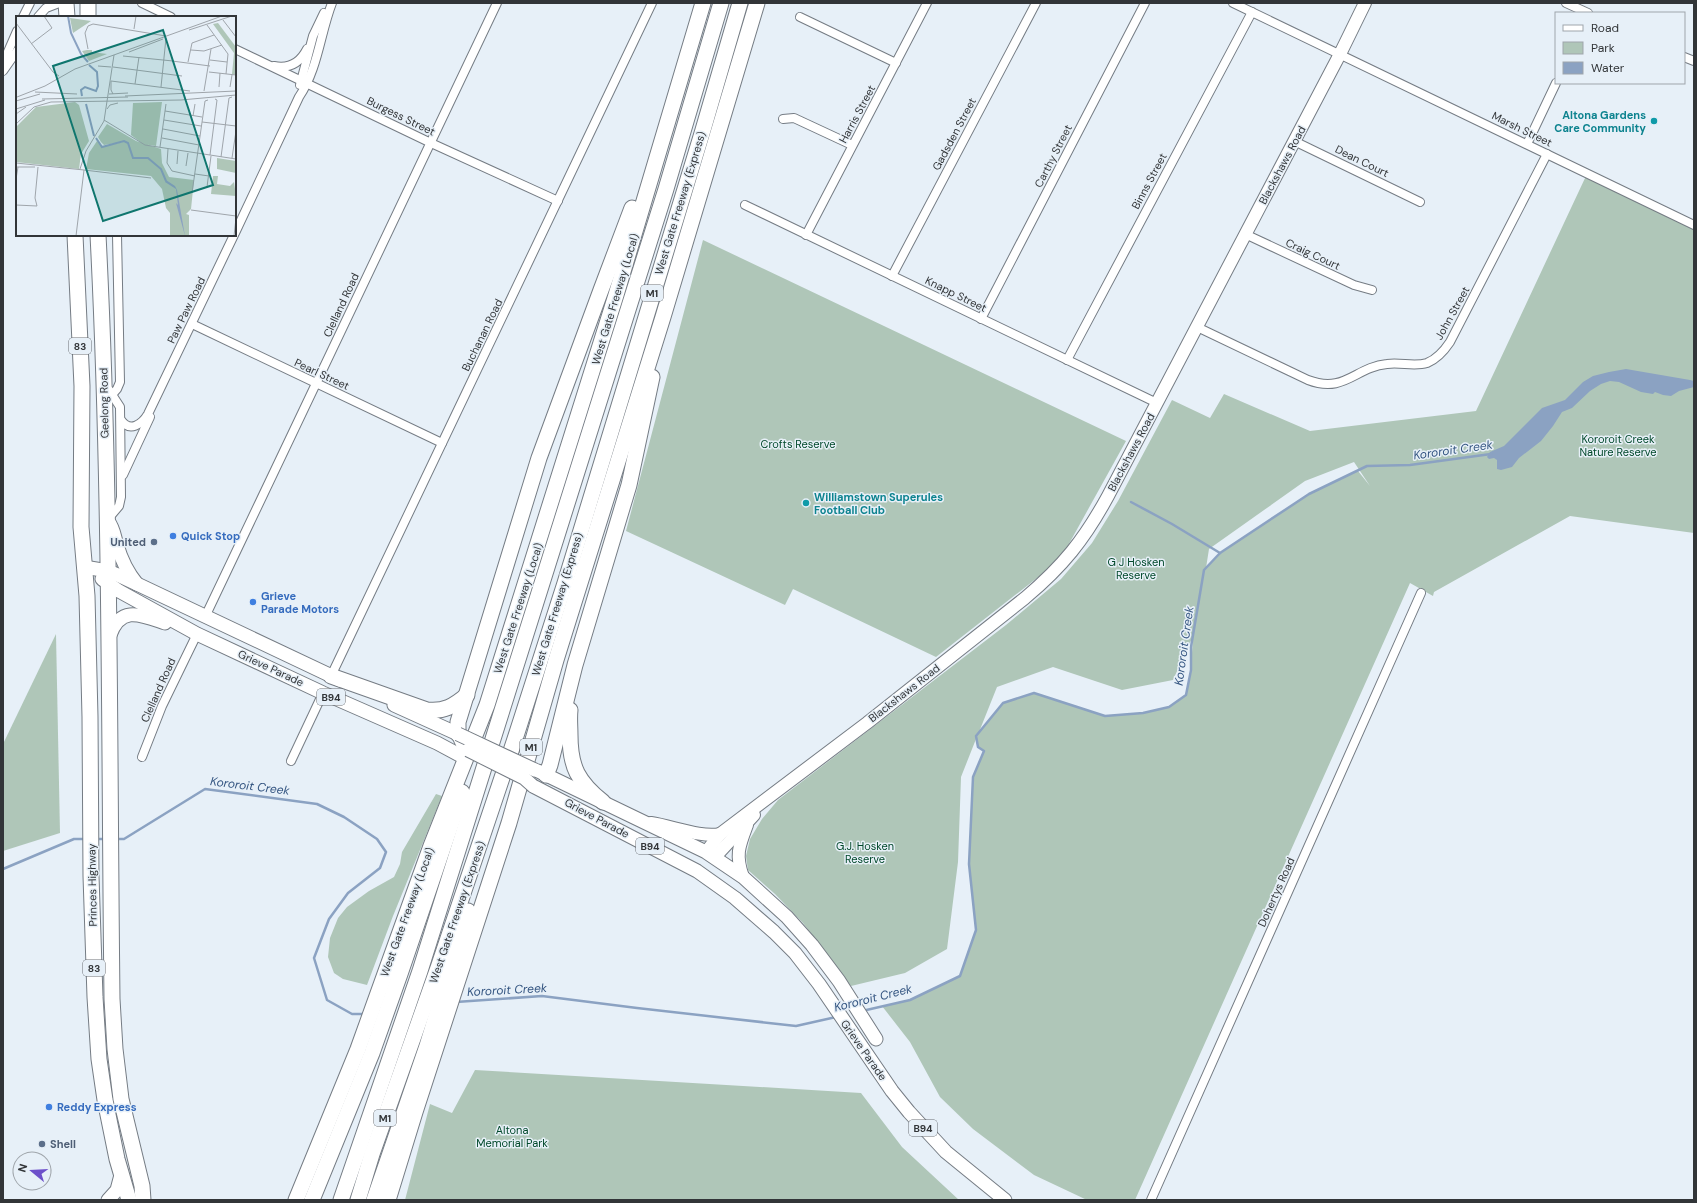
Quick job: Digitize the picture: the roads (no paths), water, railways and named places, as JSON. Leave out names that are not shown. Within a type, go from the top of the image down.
[{"type":"highway","points":[[66,3],[67,16]]},
{"type":"highway","points":[[88,3],[88,16]]},
{"type":"highway","points":[[458,734],[457,725],[539,458],[628,219],[703,3]]},
{"type":"highway","name":"West Gate Freeway (Local)","points":[[296,1200],[365,1051],[384,976],[431,846],[488,705],[616,295],[703,3]]},
{"type":"highway","name":"West Gate Freeway (Express)","points":[[340,1200],[393,1052],[420,971],[666,190],[721,3]]},
{"type":"highway","name":"West Gate Freeway (Express)","points":[[358,1200],[372,1154],[426,1043],[450,969],[514,742],[565,583],[703,130],[740,3]]},
{"type":"highway","name":"M1","points":[[388,1200],[415,1112],[426,1043],[450,969],[509,822],[556,660],[663,316],[757,3]]},
{"type":"highway","name":"Geelong Road","points":[[75,236],[82,386],[81,527],[84,567]]},
{"type":"highway","name":"Geelong Road","points":[[98,236],[104,379],[108,400],[108,578]]},
{"type":"highway","points":[[540,772],[550,765],[575,665],[629,485],[654,369],[663,316]]},
{"type":"highway","name":"Princes Highway","points":[[84,567],[87,596],[90,717],[91,876],[94,997],[99,1060],[107,1111],[129,1200]]},
{"type":"highway","name":"Princes Highway","points":[[108,578],[110,635],[112,999],[115,1049],[121,1099],[134,1158]]},
{"type":"highway","points":[[575,665],[569,714],[572,763],[576,774],[586,787],[603,802]]},
{"type":"highway","points":[[331,676],[427,710],[442,711],[450,708],[467,695]]},
{"type":"highway","points":[[312,1200],[365,1051],[400,974],[460,799],[488,705]]},
{"type":"highway","points":[[374,1200],[426,1043]]},
{"type":"highway","points":[[107,1111],[116,1111],[121,1099]]},
{"type":"highway","points":[[382,1200],[415,1112]]},
{"type":"highway","points":[[134,1158],[142,1186],[143,1200]]},
{"type":"highway","points":[[134,1158],[151,1200]]},
{"type":"main road","name":"Blackshaws Road","points":[[710,855],[720,834],[1025,598],[1069,557],[1097,517],[1340,54],[1365,3]]},
{"type":"main road","points":[[108,520],[114,530],[117,545],[125,566],[137,584]]},
{"type":"main road","points":[[84,567],[108,578]]},
{"type":"main road","name":"Grieve Parade","points":[[108,578],[137,584],[331,676],[540,772],[710,855],[743,877],[787,917],[812,945],[838,981],[876,1039]]},
{"type":"main road","name":"Grieve Parade","points":[[108,578],[197,634],[323,693],[437,743],[467,754],[521,784],[533,786],[697,871],[735,898],[774,932],[795,953],[819,984],[892,1091],[946,1152],[1005,1200]]},
{"type":"main road","points":[[110,635],[118,620],[124,616],[133,614],[197,634],[205,617]]},
{"type":"main road","points":[[323,693],[331,676]]},
{"type":"main road","points":[[458,734],[467,754]]},
{"type":"main road","points":[[533,786],[540,783],[540,772]]},
{"type":"main road","name":"Blackshaws Road","points":[[710,855],[748,822],[769,797]]},
{"type":"main road","points":[[743,877],[739,866],[738,855],[748,822]]},
{"type":"main road","points":[[647,823],[669,826],[712,836],[720,834]]},
{"type":"main road","points":[[697,871],[710,855]]},
{"type":"main road","points":[[108,1200],[117,1190],[122,1175]]},
{"type":"street","points":[[24,16],[30,3]]},
{"type":"street","points":[[39,16],[46,8],[59,3]]},
{"type":"street","points":[[142,3],[169,16]]},
{"type":"street","name":"Paw Paw Road","points":[[236,230],[299,97],[304,82],[313,36],[330,3]]},
{"type":"street","name":"Paw Paw Road","points":[[304,82],[315,62],[330,3]]},
{"type":"street","name":"Clelland Road","points":[[205,617],[498,3]]},
{"type":"street","name":"Buchanan Road","points":[[331,676],[652,3]]},
{"type":"street","name":"Harris Street","points":[[806,235],[927,3]]},
{"type":"street","name":"Gadsden Street","points":[[892,276],[1036,3]]},
{"type":"street","name":"Carthy Street","points":[[981,319],[1145,3]]},
{"type":"street","name":"Marsh Street","points":[[1233,3],[1694,225]]},
{"type":"street","points":[[1566,3],[1586,12]]},
{"type":"street","name":"Binns Street","points":[[1067,360],[1252,12]]},
{"type":"street","points":[[800,17],[896,63]]},
{"type":"street","points":[[3,64],[16,33]]},
{"type":"street","points":[[265,64],[280,67],[294,64],[304,54],[313,36]]},
{"type":"street","name":"Burgess Street","points":[[236,50],[430,143],[558,201]]},
{"type":"street","points":[[3,72],[16,52]]},
{"type":"street","points":[[3,72],[16,59]]},
{"type":"street","points":[[1527,144],[1556,84]]},
{"type":"street","points":[[783,119],[794,118],[852,145]]},
{"type":"street","name":"Dean Court","points":[[1294,141],[1420,202]]},
{"type":"street","name":"John Street","points":[[1197,327],[1308,380],[1325,385],[1341,382],[1375,366],[1387,364],[1412,365],[1428,362],[1443,352],[1450,342],[1520,209],[1547,154]]},
{"type":"street","name":"Knapp Street","points":[[745,205],[1157,403]]},
{"type":"street","name":"Craig Court","points":[[1245,234],[1354,286],[1372,290]]},
{"type":"street","points":[[108,520],[120,502],[121,478],[121,420],[119,405],[108,400],[120,382],[117,236]]},
{"type":"street","name":"Paw Paw Road","points":[[121,420],[124,424],[130,426],[139,424],[148,414],[233,236]]},
{"type":"street","name":"Pearl Street","points":[[192,324],[442,443]]},
{"type":"street","name":"Paw Paw Road","points":[[121,478],[150,417],[158,393]]},
{"type":"street","name":"Dohertys Road","points":[[1151,1200],[1421,593]]},
{"type":"street","name":"Clelland Road","points":[[142,757],[162,706],[197,634]]},
{"type":"street","points":[[291,761],[323,693]]},
{"type":"water","name":"Kororoit Creek","points":[[1626,369],[1694,381],[1694,387],[1679,391],[1671,396],[1655,392],[1653,394],[1641,392],[1619,382],[1610,381],[1601,384],[1590,391],[1572,408],[1562,412],[1541,441],[1519,458],[1512,467],[1501,470],[1497,469],[1497,460],[1494,458],[1489,459],[1487,457],[1490,452],[1504,446],[1542,408],[1565,400],[1583,382],[1593,376]]},
{"type":"waterway","name":"Kororoit Creek","points":[[862,1011],[910,1000],[960,976],[976,930],[969,864],[973,777],[984,751],[978,747],[976,736],[1003,703],[1034,693],[1105,716],[1143,713],[1169,707],[1186,695],[1191,670],[1191,647],[1204,570],[1220,553],[1309,494],[1367,466],[1410,465],[1491,454]]},
{"type":"waterway","points":[[1131,502],[1172,524],[1220,553]]},
{"type":"waterway","name":"Kororoit Creek","points":[[115,839],[124,839],[205,789],[317,804],[344,817],[377,839],[386,852],[380,868],[348,893],[329,919],[314,958],[327,1000],[352,1014],[366,1014]]},
{"type":"waterway","name":"Kororoit Creek","points":[[3,869],[74,839],[86,839]]},
{"type":"waterway","name":"Kororoit Creek","points":[[95,839],[106,839]]},
{"type":"waterway","name":"Kororoit Creek","points":[[456,1002],[542,996],[796,1026],[836,1017]]},
{"type":"place","name":"Altona Gardens Care Community","points":[[1654,121]]},
{"type":"place","name":"Williamstown Superules Football Club","points":[[806,503]]},
{"type":"place","name":"Quick Stop","points":[[173,536]]},
{"type":"place","name":"United","points":[[154,542]]},
{"type":"place","name":"Grieve Parade Motors","points":[[253,602]]},
{"type":"place","name":"Reddy Express","points":[[49,1107]]},
{"type":"place","name":"Shell","points":[[42,1144]]},
{"type":"park label","name":"Crofts Reserve","points":[[798,444]]},
{"type":"park label","name":"Kororoit Creek Nature Reserve","points":[[1618,445]]},
{"type":"park label","name":"G J Hosken Reserve","points":[[1136,568]]},
{"type":"park label","name":"G.J. Hosken Reserve","points":[[865,852]]},
{"type":"park label","name":"Altona Memorial Park","points":[[512,1136]]}]
